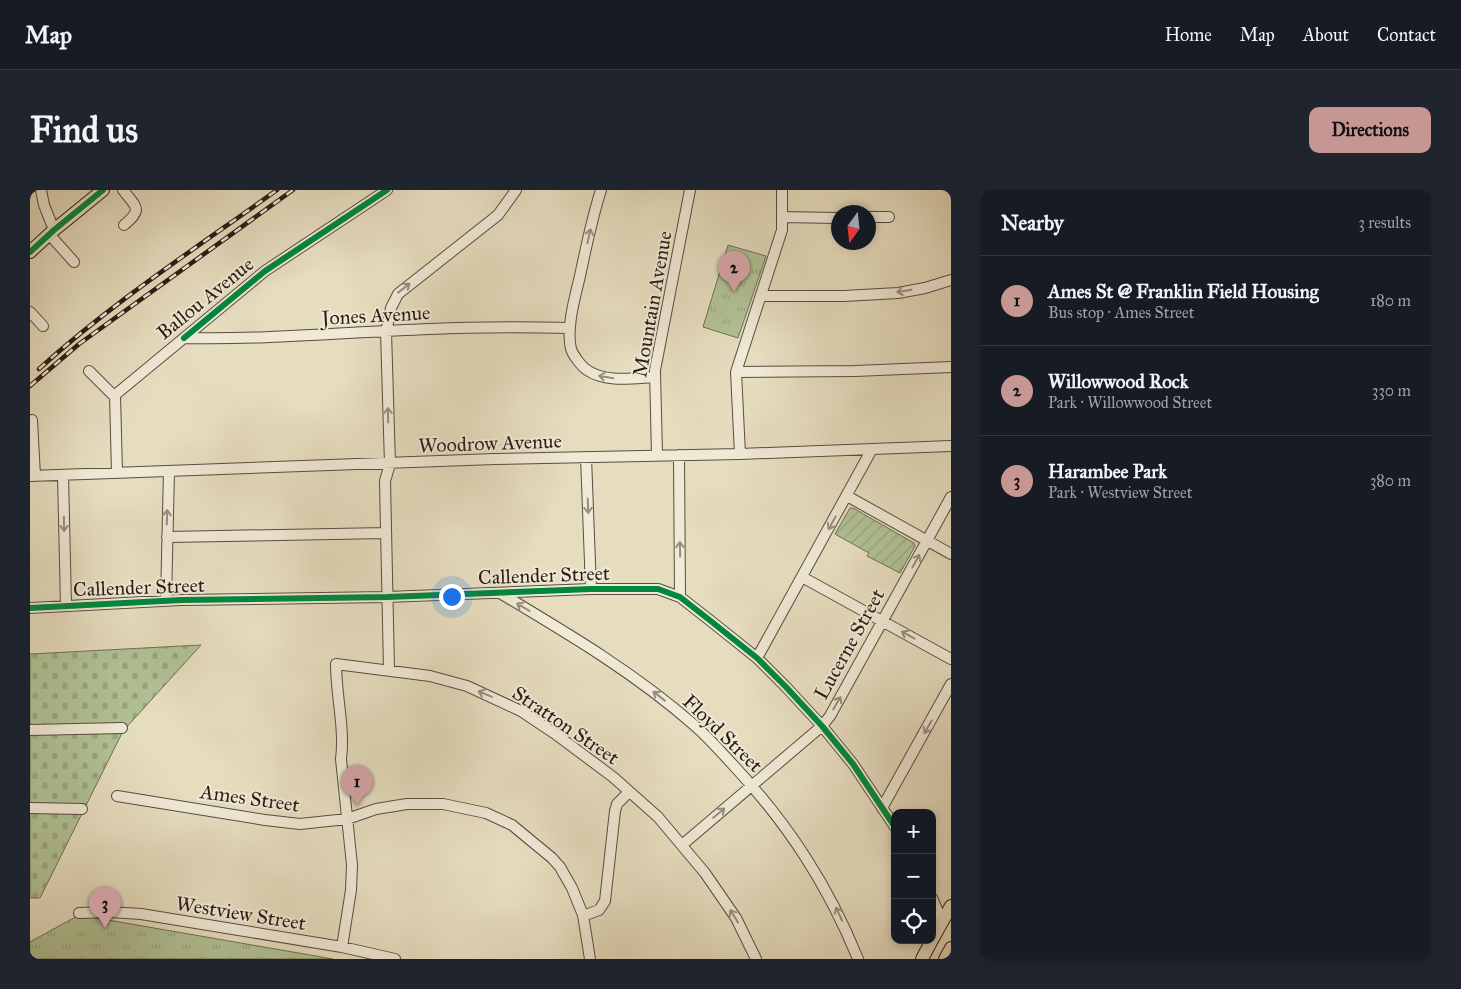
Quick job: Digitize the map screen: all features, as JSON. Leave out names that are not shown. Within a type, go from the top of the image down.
[{"type":"main road","points":[[30,252],[51,232],[103,190]]},
{"type":"main road","points":[[936,935],[947,923],[951,906]]},
{"type":"main road","points":[[922,959],[930,944]]},
{"type":"main road","points":[[945,959],[951,948]]},
{"type":"street","points":[[41,190],[51,232],[74,262]]},
{"type":"street","points":[[123,190],[136,207],[134,216],[124,225]]},
{"type":"street","name":"Ballou Avenue","points":[[115,395],[265,271],[387,190]]},
{"type":"street","points":[[389,670],[390,623],[387,597],[385,481],[390,464],[386,332],[391,308],[398,294],[498,215],[516,190]]},
{"type":"street","points":[[601,190],[590,228],[570,328],[571,349],[586,370],[606,378],[655,377]]},
{"type":"street","name":"Mountain Avenue","points":[[657,455],[655,377],[690,190]]},
{"type":"street","points":[[740,454],[736,372],[782,230],[782,190]]},
{"type":"street","points":[[782,217],[831,218]]},
{"type":"street","points":[[876,218],[889,217]]},
{"type":"street","points":[[761,296],[844,296],[898,293],[925,288],[951,280]]},
{"type":"street","points":[[30,312],[43,326]]},
{"type":"street","name":"Jones Avenue","points":[[184,338],[219,339],[430,329],[570,328]]},
{"type":"street","points":[[736,372],[855,372],[951,367]]},
{"type":"street","points":[[89,371],[115,395],[118,473]]},
{"type":"street","points":[[32,420],[33,476]]},
{"type":"street","name":"Woodrow Avenue","points":[[33,476],[951,446]]},
{"type":"street","points":[[757,658],[872,449]]},
{"type":"street","points":[[679,455],[680,597]]},
{"type":"street","points":[[586,457],[591,589]]},
{"type":"street","points":[[166,600],[169,471]]},
{"type":"street","points":[[63,475],[66,606]]},
{"type":"street","points":[[847,496],[951,554]]},
{"type":"street","name":"Lucerne Street","points":[[682,845],[822,726],[830,716],[951,497]]},
{"type":"street","points":[[167,538],[386,532]]},
{"type":"street","points":[[802,577],[951,659]]},
{"type":"street","name":"Callender Street","points":[[30,608],[166,600],[387,597],[591,589],[658,589],[680,597],[757,658],[822,726],[853,764],[891,821]]},
{"type":"street","name":"Floyd Street","points":[[499,592],[566,632],[657,695],[695,726],[752,785],[777,816],[814,869],[833,902],[858,959]]},
{"type":"street","name":"Stratton Street","points":[[347,819],[341,759],[343,747],[336,686],[336,664],[443,679],[475,690],[513,708],[554,733],[613,777],[658,817],[705,874],[736,918],[756,959]]},
{"type":"street","points":[[882,808],[951,684]]},
{"type":"street","points":[[30,730],[122,728]]},
{"type":"street","points":[[583,916],[599,910],[605,902],[615,811],[617,804],[630,792]]},
{"type":"street","name":"Ames Street","points":[[117,796],[300,824],[347,819],[376,810],[407,804],[443,804],[486,814],[512,825],[552,858],[560,867],[572,888],[583,916],[590,959]]},
{"type":"street","points":[[30,808],[82,809]]},
{"type":"street","points":[[342,947],[351,890],[352,865],[347,819]]},
{"type":"street","points":[[933,899],[947,923]]},
{"type":"street","name":"Westview Street","points":[[79,913],[141,914],[342,947],[395,959]]},
{"type":"green space","points":[[728,245],[766,256],[738,338],[703,327]]},
{"type":"green space","points":[[850,508],[914,543],[915,546],[900,573],[867,556],[869,553],[835,534]]},
{"type":"green space","points":[[201,645],[123,731],[40,898],[30,898],[30,654]]},
{"type":"green space","points":[[79,915],[333,959],[30,959],[30,942]]},
{"type":"railway","points":[[39,369],[125,298],[277,190]]},
{"type":"railway","points":[[30,386],[79,344],[293,190]]},
{"type":"cycle path","points":[[30,252],[103,190]]},
{"type":"cycle path","points":[[184,338],[265,271],[387,190]]},
{"type":"cycle path","points":[[30,608],[181,600],[387,597],[591,589],[658,589],[680,597],[757,658],[822,726],[853,764],[891,821]]},
{"type":"place","name":"Willowwood Rock","points":[[734,292]]},
{"type":"place","name":"Ames St @ Franklin Field Housing","points":[[357,806]]},
{"type":"place","name":"Harambee Park","points":[[105,928]]}]
